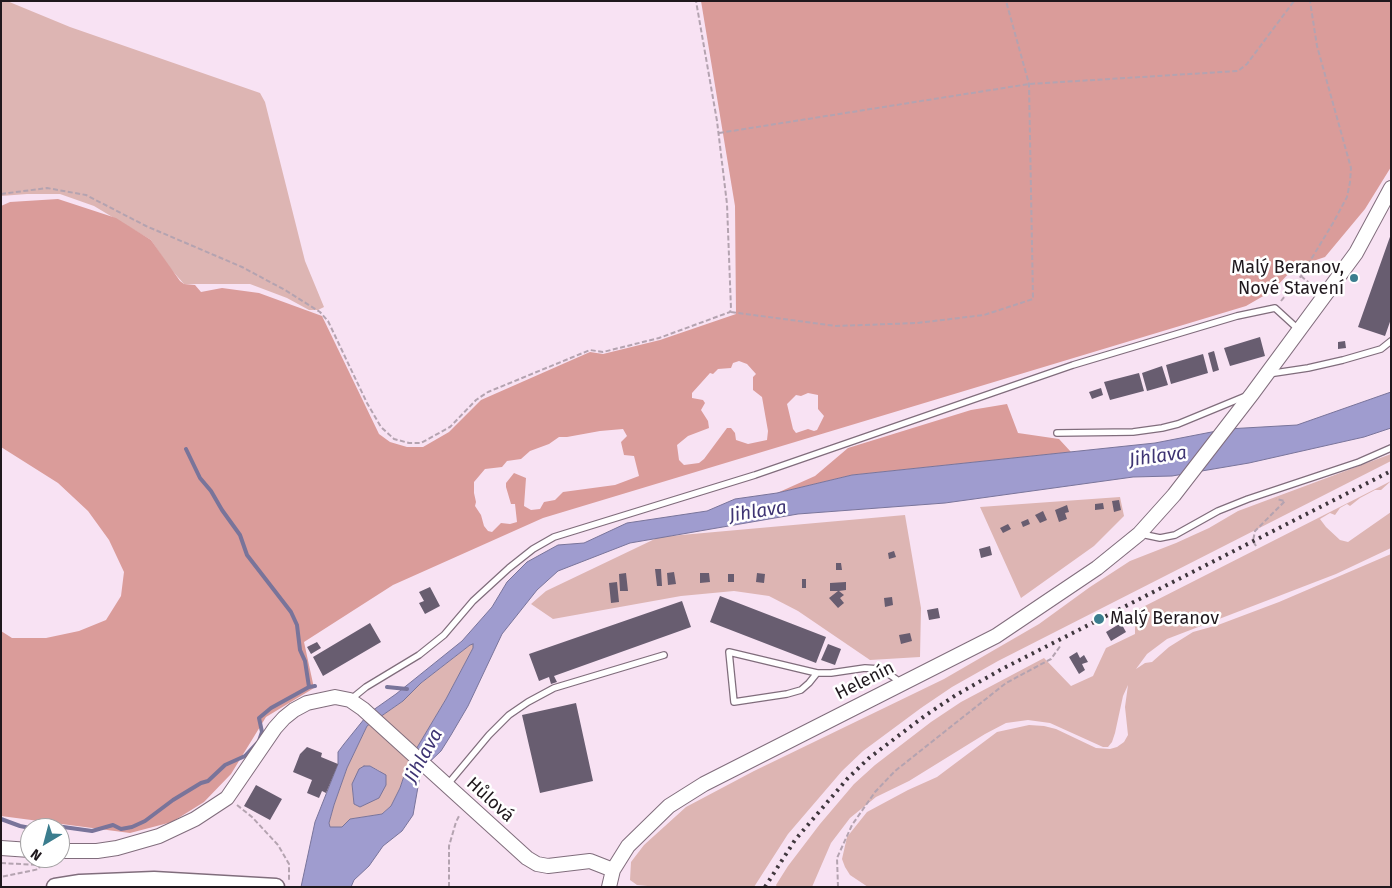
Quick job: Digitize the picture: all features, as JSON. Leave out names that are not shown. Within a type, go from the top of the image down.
[{"type":"main road","points":[[55,887],[154,880],[276,887]]},
{"type":"street","name":"Helenín","points":[[609,887],[613,870],[628,846],[670,806],[704,784],[996,636],[1097,568],[1139,534],[1174,495],[1252,394],[1298,329],[1356,253],[1391,188]]},
{"type":"street","points":[[70,851],[98,851],[117,848],[159,836],[195,819],[228,798],[275,728],[294,710],[307,703],[323,699],[335,697],[350,700]]},
{"type":"street","name":"Hůlová","points":[[350,700],[364,709],[446,786],[527,858],[538,864],[548,866],[590,861],[613,870]]},
{"type":"street","points":[[1,848],[20,849]]},
{"type":"lane","points":[[350,700],[366,687],[399,668],[432,645],[444,635],[473,601],[509,568],[554,537],[755,475],[1073,365],[1237,316],[1275,308],[1298,329]]},
{"type":"lane","points":[[1266,374],[1308,368],[1343,360],[1382,349],[1391,341]]},
{"type":"lane","points":[[1057,433],[1133,432],[1162,428],[1178,424],[1252,394]]},
{"type":"lane","points":[[1139,534],[1160,538],[1175,535],[1218,511],[1248,498],[1359,462],[1391,448]]},
{"type":"lane","points":[[817,674],[801,690],[734,702],[729,652],[817,674],[865,668],[881,669],[900,684]]},
{"type":"lane","points":[[446,786],[489,735],[509,716],[528,702],[554,688],[664,655]]},
{"type":"path","points":[[696,1],[719,133],[727,204],[730,312]]},
{"type":"path","points":[[1,194],[47,188],[86,195],[146,226],[242,267],[285,290],[320,312],[328,321],[367,404],[380,427],[394,439],[409,443],[421,443],[450,427],[476,400],[488,392],[590,350],[602,352],[659,338],[730,312],[836,326],[917,322],[984,315],[1033,299],[1029,84],[1006,1]]},
{"type":"path","points":[[719,133],[1029,84],[1238,71],[1247,64],[1294,1]]},
{"type":"path","points":[[1275,308],[1301,276],[1333,223],[1346,196],[1350,182],[1351,168],[1317,46],[1310,1]]},
{"type":"path","points":[[1301,276],[1312,286]]},
{"type":"path","points":[[1256,546],[1253,541],[1254,531],[1285,501],[1272,499]]},
{"type":"path","points":[[838,887],[837,858],[852,825],[875,792],[895,771],[1006,684],[1051,659],[1061,644]]},
{"type":"path","points":[[228,798],[252,817],[278,845],[290,864],[289,887]]},
{"type":"path","points":[[449,887],[450,846],[456,822],[465,803]]},
{"type":"path","points":[[1,863],[40,865],[40,869],[1,877]]},
{"type":"shaded area","points":[[1,1],[7,1],[70,27],[260,93],[265,102],[305,261],[324,307],[318,310],[309,310],[287,298],[250,284],[184,284],[169,267],[151,240],[94,206],[60,194],[1,196]]},
{"type":"shaded area","points":[[701,1],[1391,1],[1391,167],[1365,209],[1325,257],[1295,267],[1272,291],[1246,306],[543,518],[393,585],[304,642],[314,688],[266,717],[231,774],[204,802],[172,822],[130,833],[70,825],[70,818],[20,819],[1,816],[1,631],[12,638],[46,638],[79,631],[106,620],[121,596],[124,572],[109,540],[88,511],[58,483],[1,447],[1,206],[10,202],[58,199],[116,218],[151,240],[184,284],[195,285],[201,292],[222,288],[259,293],[322,316],[379,434],[390,442],[407,447],[423,447],[449,432],[481,400],[590,352],[603,354],[660,340],[736,314],[735,206]],"holes":[[[739,361],[747,364],[756,374],[753,377],[753,390],[762,397],[768,431],[767,440],[748,444],[736,440],[735,433],[731,428],[727,428],[704,459],[699,463],[684,465],[679,460],[677,445],[688,436],[709,428],[708,421],[701,410],[705,403],[703,400],[692,398],[692,393],[710,373],[713,374],[718,369],[731,368],[733,363]],[[808,393],[818,395],[818,409],[824,416],[817,430],[808,429],[796,433],[793,429],[787,404],[796,395],[801,396]],[[623,429],[627,436],[621,442],[624,455],[634,456],[639,476],[615,485],[563,492],[555,500],[544,502],[540,509],[531,510],[524,506],[526,478],[514,473],[506,483],[506,487],[511,504],[515,504],[517,522],[510,524],[501,523],[492,532],[488,531],[484,526],[481,515],[475,506],[474,482],[485,469],[502,467],[507,461],[521,459],[530,451],[549,444],[559,437]]]},
{"type":"shaded area","points":[[1007,404],[1018,433],[1059,439],[1071,452],[852,475],[777,493],[815,476],[848,448],[971,410]]},
{"type":"shaded area","points":[[1391,454],[1391,461],[998,661],[952,687],[921,708],[863,751],[842,771],[788,834],[754,887],[658,887],[637,885],[630,880],[631,862],[644,845],[686,807],[754,771],[944,679],[1039,624],[1130,561],[1209,528],[1238,511]]},
{"type":"shaded area","points":[[1391,481],[1381,490],[1375,490],[1350,506],[1347,504],[1340,508],[1335,515],[1330,513],[1320,519],[1340,540],[1348,542],[1391,512],[1391,548],[1336,574],[1167,639],[1147,654],[1136,669],[1145,663],[1152,662],[1169,647],[1193,632],[1218,625],[1279,602],[1391,554],[1391,887],[868,887],[850,875],[842,859],[847,837],[867,812],[937,777],[997,732],[1029,725],[1044,726],[1056,729],[1096,748],[1110,749],[1117,747],[1124,742],[1128,735],[1125,707],[1128,685],[1123,696],[1115,733],[1108,747],[1103,747],[1050,723],[1028,720],[1006,723],[909,781],[876,797],[850,818],[831,843],[812,887],[777,887],[776,885],[788,866],[854,784],[875,765],[931,722],[961,702],[1044,658],[1071,686],[1093,676],[1106,648],[1135,634],[1135,611]]},
{"type":"shaded area","points":[[1120,497],[1124,516],[1094,546],[1021,598],[980,507]]},
{"type":"shaded area","points":[[905,515],[921,608],[920,657],[870,660],[798,611],[769,596],[734,591],[681,596],[553,619],[531,604],[546,591],[659,537]]},
{"type":"shaded area","points":[[473,644],[473,648],[446,699],[409,761],[400,788],[391,806],[382,814],[350,819],[342,827],[330,827],[329,823],[334,805],[347,768],[367,726],[403,701],[420,684]],"holes":[[[370,766],[380,771],[367,803],[360,807],[354,804],[352,784]]]},
{"type":"water","name":"Jihlava","points":[[1391,392],[1391,428],[1364,437],[1249,463],[1172,476],[1133,477],[945,503],[798,514],[630,543],[558,571],[537,590],[502,634],[468,706],[451,735],[441,751],[421,770],[413,815],[402,831],[383,846],[369,866],[354,880],[351,887],[301,887],[315,822],[338,764],[338,752],[344,744],[369,713],[396,694],[462,641],[492,607],[507,582],[527,562],[558,545],[584,543],[627,523],[707,511],[735,499],[777,493],[852,475],[1155,443],[1227,429],[1297,425]],"holes":[[[473,644],[473,648],[446,699],[409,761],[400,788],[391,806],[382,814],[350,819],[342,827],[330,827],[329,823],[334,805],[347,768],[367,726],[403,701],[421,683],[470,645]]]},
{"type":"water","points":[[364,766],[370,766],[386,775],[386,785],[379,798],[360,807],[354,804],[352,784],[359,769]]},
{"type":"building","points":[[1391,234],[1391,319],[1385,336],[1358,327]]},
{"type":"building","points":[[1260,337],[1265,356],[1230,366],[1224,348]]},
{"type":"building","points":[[1345,341],[1346,348],[1338,349],[1338,342]]},
{"type":"building","points":[[1214,351],[1219,370],[1213,372],[1208,353]]},
{"type":"building","points":[[1203,354],[1208,373],[1171,384],[1166,365]]},
{"type":"building","points":[[1162,366],[1168,385],[1147,391],[1142,373]]},
{"type":"building","points":[[1139,373],[1144,391],[1110,400],[1104,382]]},
{"type":"building","points":[[1101,388],[1103,395],[1092,399],[1089,392]]},
{"type":"building","points":[[1119,500],[1121,510],[1114,512],[1112,501]]},
{"type":"building","points":[[1103,503],[1104,509],[1095,510],[1095,504]]},
{"type":"building","points":[[1067,505],[1069,512],[1065,513],[1067,519],[1059,522],[1055,510]]},
{"type":"building","points":[[1043,511],[1047,520],[1040,523],[1035,515]]},
{"type":"building","points":[[1028,519],[1030,524],[1023,527],[1021,522]]},
{"type":"building","points":[[1008,524],[1011,529],[1003,533],[1000,528]]},
{"type":"building","points":[[990,546],[992,555],[981,558],[979,549]]},
{"type":"building","points":[[894,551],[896,557],[889,559],[888,553]]},
{"type":"building","points":[[836,563],[841,563],[842,570],[836,570]]},
{"type":"building","points":[[655,569],[661,569],[662,586],[657,586]]},
{"type":"building","points":[[674,572],[676,584],[668,585],[667,573]]},
{"type":"building","points":[[626,573],[628,591],[620,591],[619,574]]},
{"type":"building","points":[[700,573],[709,573],[710,582],[700,583]]},
{"type":"building","points":[[757,573],[765,574],[764,583],[756,582]]},
{"type":"building","points":[[728,574],[734,574],[734,582],[728,582]]},
{"type":"building","points":[[802,579],[806,579],[806,588],[802,588]]},
{"type":"building","points":[[617,582],[619,602],[611,603],[609,583]]},
{"type":"building","points":[[846,582],[846,590],[839,591],[844,595],[840,598],[844,603],[838,608],[829,598],[838,591],[830,591],[830,583]]},
{"type":"building","points":[[430,587],[440,606],[425,614],[419,603],[424,601],[419,592]]},
{"type":"building","points":[[720,596],[826,637],[816,663],[710,622]]},
{"type":"building","points":[[892,597],[893,605],[885,607],[884,598]]},
{"type":"building","points":[[682,601],[691,627],[554,676],[557,682],[551,684],[549,677],[539,681],[529,654]]},
{"type":"building","points":[[938,608],[940,618],[929,620],[927,610]]},
{"type":"building","points":[[370,623],[381,642],[323,676],[313,657]]},
{"type":"building","points":[[1121,623],[1126,632],[1111,641],[1106,632]]},
{"type":"building","points":[[910,633],[912,641],[901,644],[899,635]]},
{"type":"building","points":[[317,642],[321,648],[311,654],[307,647]]},
{"type":"building","points":[[828,644],[841,649],[835,665],[821,660]]},
{"type":"building","points":[[1077,652],[1080,658],[1084,655],[1088,662],[1082,664],[1085,670],[1079,674],[1069,657]]},
{"type":"building","points":[[576,703],[593,781],[540,793],[522,715]]},
{"type":"building","points":[[307,747],[322,753],[321,757],[338,764],[326,793],[322,791],[319,798],[307,793],[312,780],[293,772],[300,754]]},
{"type":"building","points":[[256,785],[282,799],[270,820],[244,806]]},
{"type":"waterway","points":[[186,449],[200,478],[211,491],[240,535],[247,555],[291,612],[297,625],[300,650],[305,661],[309,687]]},
{"type":"waterway","points":[[70,828],[92,831],[113,825],[121,829],[132,827],[145,821],[173,800],[201,783],[208,781],[225,765],[245,756],[259,741],[262,732],[259,718],[271,708],[309,687],[315,686]]},
{"type":"waterway","points":[[387,687],[407,689]]},
{"type":"waterway","points":[[1,819],[20,826]]},
{"type":"railway","points":[[765,887],[795,840],[848,778],[869,758],[956,695],[1002,669],[1391,471]]},
{"type":"place","name":"Malý Beranov, Nové Stavení","points":[[1354,278]]},
{"type":"place","name":"Malý Beranov","points":[[1099,619]]}]
